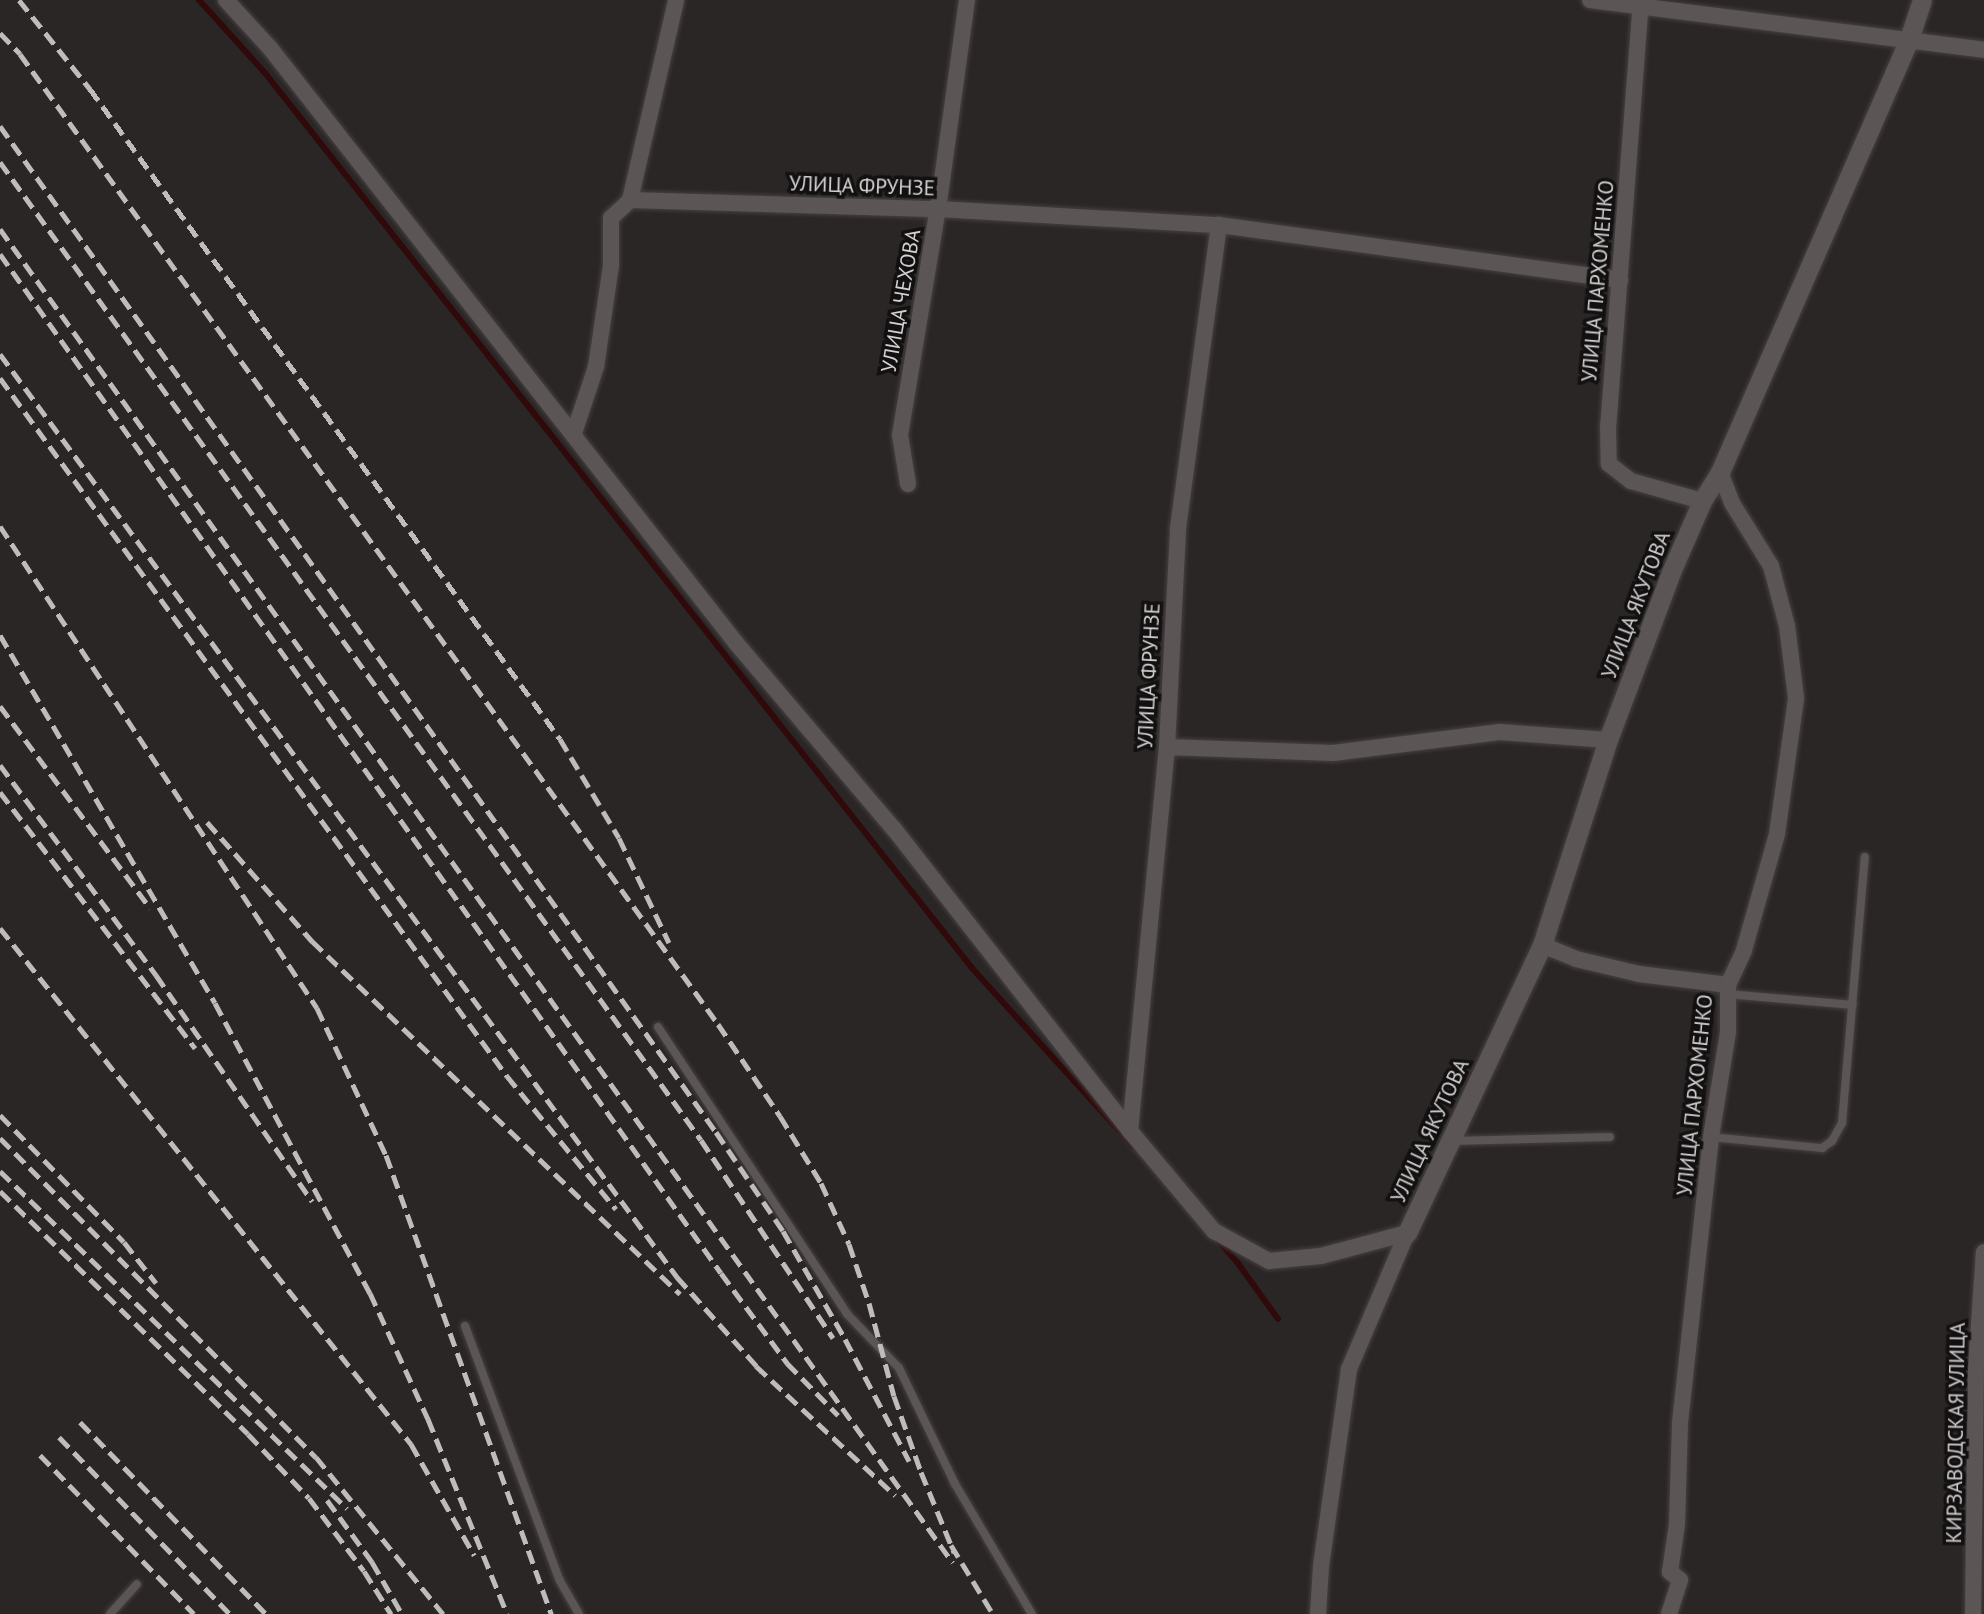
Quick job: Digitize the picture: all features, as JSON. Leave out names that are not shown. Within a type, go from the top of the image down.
[{"type":"street","points":[[226,0],[271,48],[736,643],[894,829],[1130,1131],[1214,1231],[1269,1261],[1321,1256],[1407,1233]]},
{"type":"street","points":[[574,433],[596,367],[611,266],[611,218],[630,200],[676,0]]},
{"type":"street","name":"УЛИЦА ЧЕХОВА","points":[[908,484],[900,435],[938,209],[967,0]]},
{"type":"street","points":[[1590,0],[1641,3],[1908,42],[1984,50]]},
{"type":"street","name":"УЛИЦА ЯКУТОВА","points":[[1407,1233],[1542,945],[1608,740],[1671,572],[1702,501],[1720,472],[1908,42],[1922,0]]},
{"type":"street","name":"УЛИЦА ПАРХОМЕНКО","points":[[1641,3],[1608,425],[1609,464],[1631,481],[1702,501]]},
{"type":"street","name":"УЛИЦА ФРУНЗЕ","points":[[630,200],[938,209],[1219,225],[1620,280]]},
{"type":"street","name":"УЛИЦА ФРУНЗЕ","points":[[1130,1131],[1167,747],[1178,528],[1219,225]]},
{"type":"street","name":"УЛИЦА ПАРХОМЕНКО","points":[[1669,1614],[1680,1580],[1670,1572],[1677,1524],[1680,1423],[1711,1137],[1728,1032],[1728,990],[1744,950],[1777,834],[1796,698],[1787,626],[1771,566],[1732,503],[1720,472]]},
{"type":"street","points":[[1167,747],[1333,753],[1500,732],[1608,740]]},
{"type":"street","points":[[1542,945],[1576,959],[1639,974],[1728,990]]},
{"type":"street","points":[[1318,1614],[1321,1566],[1349,1369],[1407,1233]]},
{"type":"street","name":"КИРЗАВОДСКАЯ УЛИЦА","points":[[1973,1614],[1976,1368],[1984,1252]]},
{"type":"lane","points":[[1711,1137],[1822,1148],[1832,1141],[1842,1123],[1865,857]]},
{"type":"lane","points":[[1728,990],[1853,1005]]},
{"type":"lane","points":[[658,1027],[848,1314],[899,1368],[955,1484],[1032,1614]]},
{"type":"lane","points":[[1451,1142],[1610,1137]]},
{"type":"lane","points":[[465,1326],[560,1581],[579,1614]]},
{"type":"lane","points":[[110,1614],[137,1584]]},
{"type":"waterway","points":[[199,0],[265,73],[972,968],[1133,1146]]},
{"type":"waterway","points":[[1215,1237],[1237,1262],[1278,1319]]},
{"type":"railway","points":[[19,0],[90,89],[560,739],[619,838],[669,943]]},
{"type":"railway","points":[[0,33],[20,54],[718,1024],[780,1116],[821,1183],[849,1244],[869,1303],[894,1396],[954,1552]]},
{"type":"railway","points":[[0,126],[716,1132],[783,1231],[845,1339],[909,1461]]},
{"type":"railway","points":[[0,162],[701,1140],[833,1338]]},
{"type":"railway","points":[[0,229],[953,1563]]},
{"type":"railway","points":[[0,254],[721,1273],[787,1363],[838,1415]]},
{"type":"railway","points":[[0,354],[677,1277],[762,1372]]},
{"type":"railway","points":[[0,378],[507,1076],[616,1209]]},
{"type":"railway","points":[[0,526],[317,1008],[386,1155],[551,1614]]},
{"type":"railway","points":[[0,635],[215,1003],[370,1293],[428,1419],[507,1614]]},
{"type":"railway","points":[[0,706],[150,908]]},
{"type":"railway","points":[[0,765],[156,975],[312,1201]]},
{"type":"railway","points":[[0,792],[195,1048]]},
{"type":"railway","points":[[207,822],[312,941],[680,1294]]},
{"type":"railway","points":[[0,928],[411,1444],[474,1555]]},
{"type":"railway","points":[[0,1115],[124,1242],[156,1283]]},
{"type":"railway","points":[[0,1138],[316,1457],[443,1614]]},
{"type":"railway","points":[[0,1171],[347,1508]]},
{"type":"railway","points":[[0,1191],[248,1434],[309,1498],[364,1571],[391,1614]]},
{"type":"railway","points":[[756,1366],[895,1495]]},
{"type":"railway","points":[[80,1422],[266,1614]]},
{"type":"railway","points":[[59,1437],[230,1614]]},
{"type":"railway","points":[[40,1455],[194,1614]]},
{"type":"railway","points":[[327,1500],[372,1562],[402,1614]]},
{"type":"railway","points":[[951,1545],[993,1614]]}]
